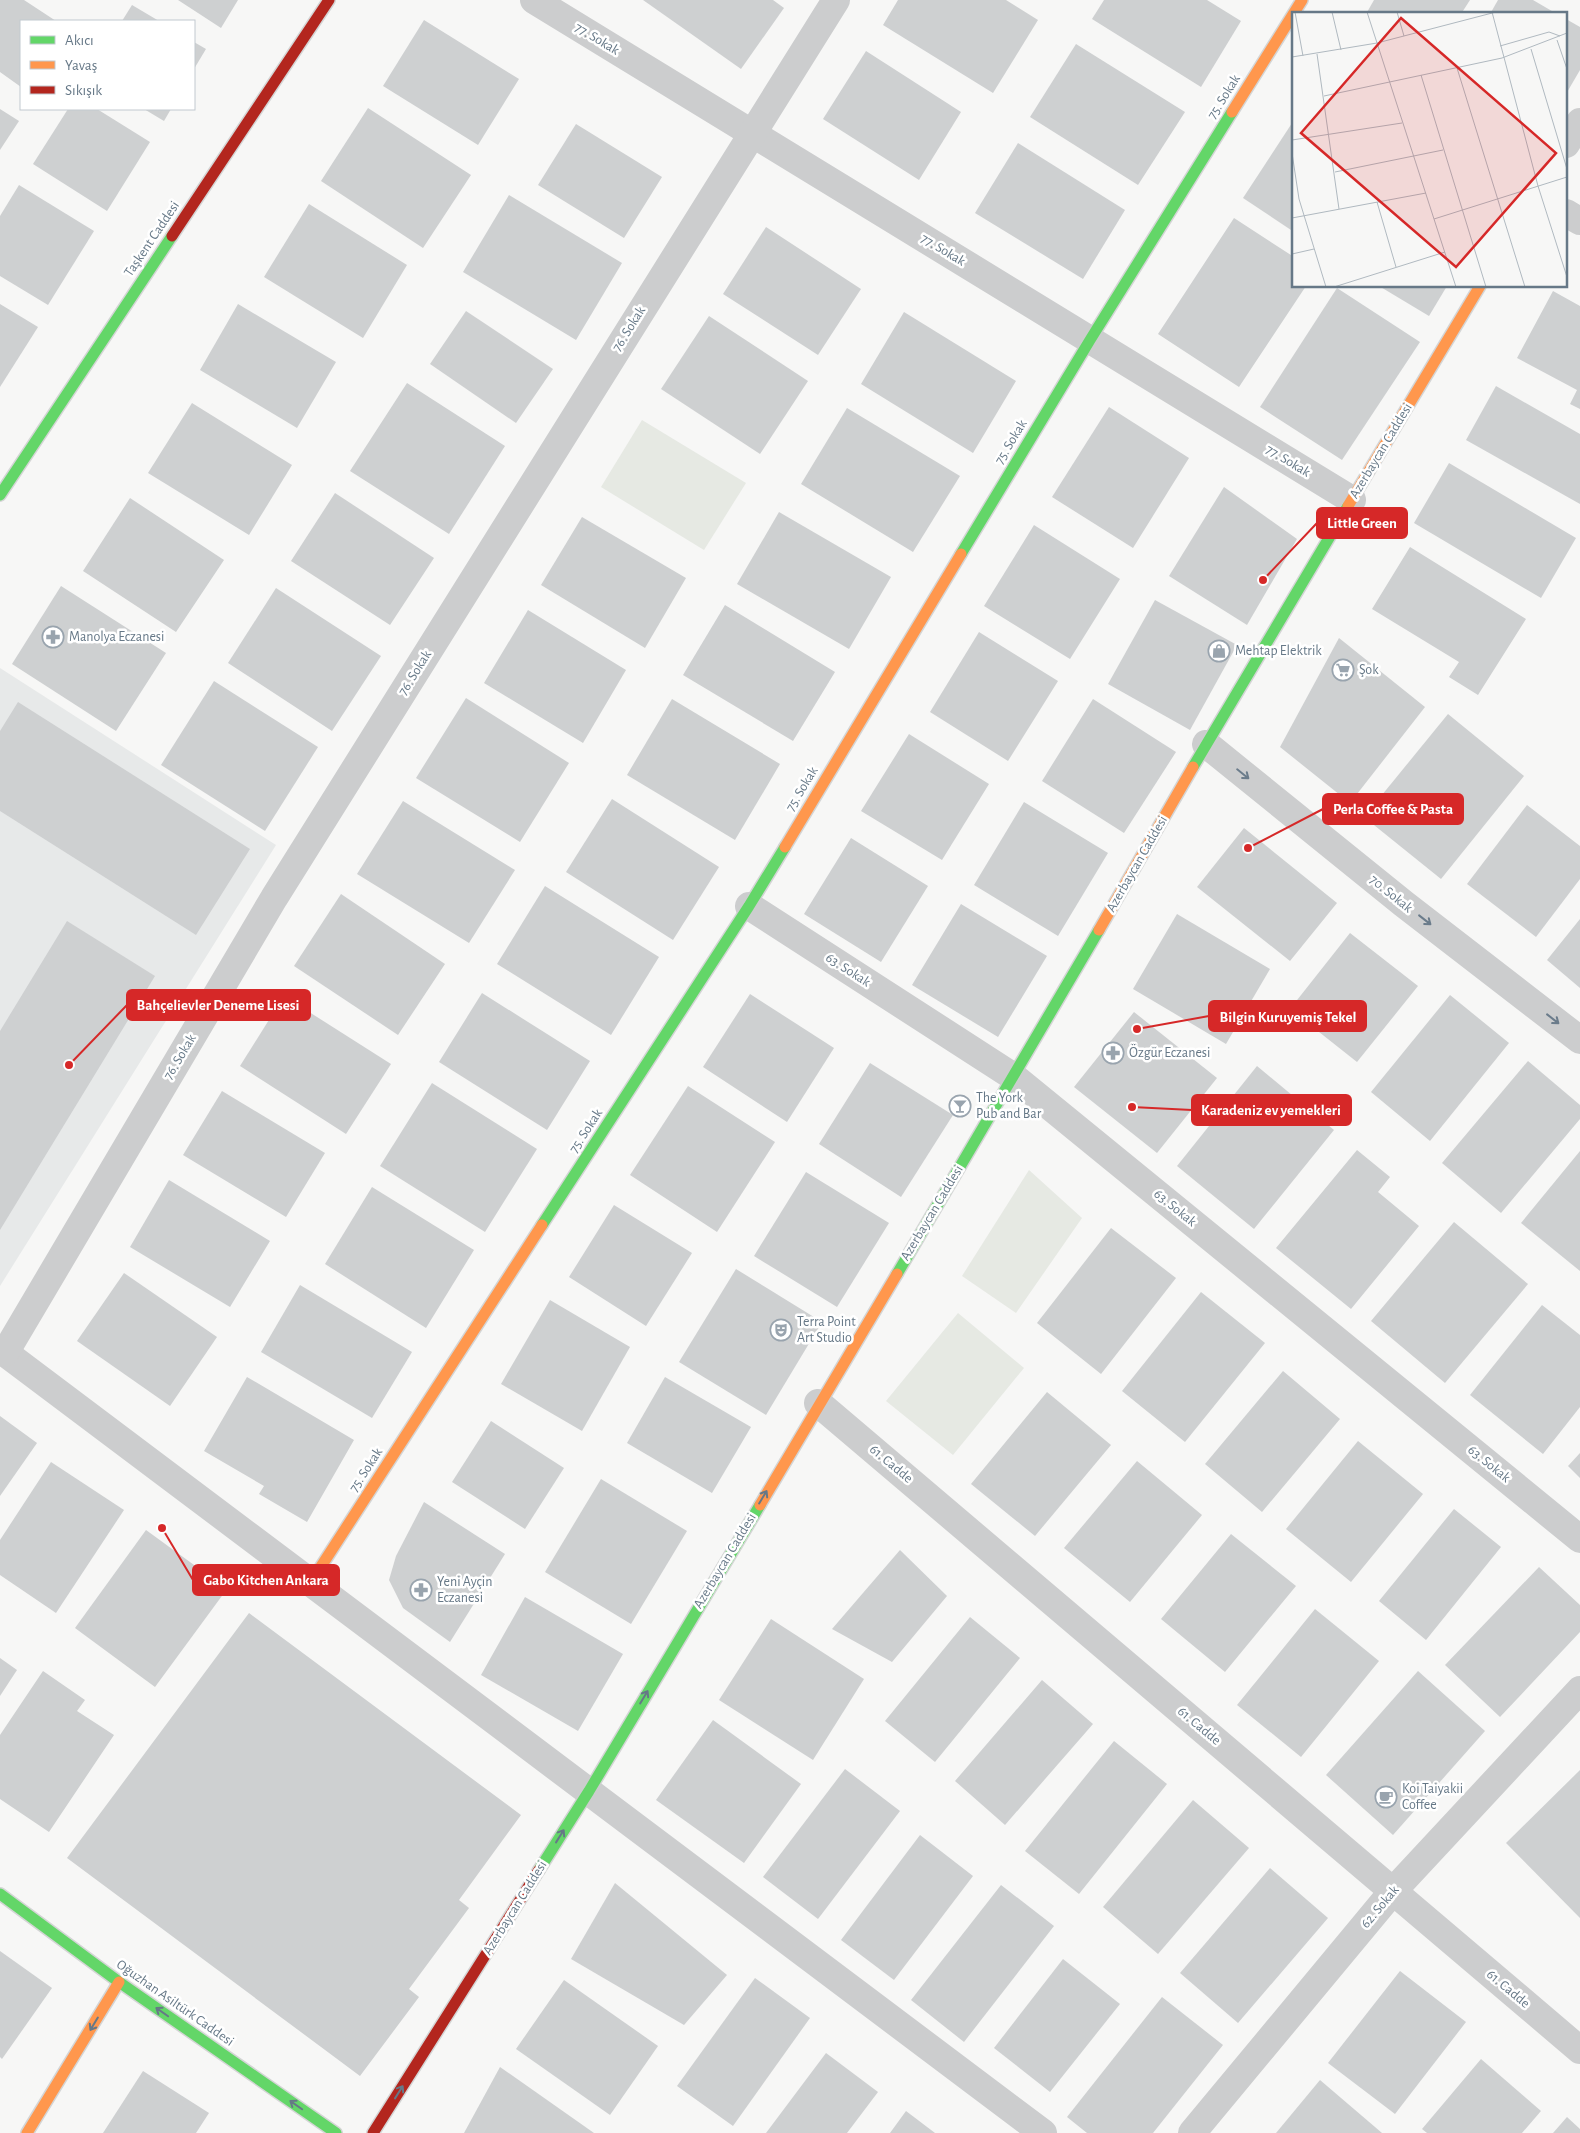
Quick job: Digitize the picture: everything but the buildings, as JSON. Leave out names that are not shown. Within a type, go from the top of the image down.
[{"type":"street","name":"Taşkent Caddesi","points":[[0,495],[329,0]]},
{"type":"street","name":"77. Sokak","points":[[534,0],[1352,500]]},
{"type":"street","name":"76. Sokak","points":[[3,1351],[274,898],[836,0]]},
{"type":"street","name":"75. Sokak","points":[[1295,12],[1302,0]]},
{"type":"street","name":"75. Sokak","points":[[311,1582],[749,906],[1090,340],[1292,16]]},
{"type":"street","points":[[1568,141],[1580,122]]},
{"type":"street","points":[[1568,214],[1580,221]]},
{"type":"street","name":"Azerbaycan Caddesi","points":[[373,2133],[589,1791],[818,1403],[1014,1077],[1206,744],[1479,288]]},
{"type":"street","name":"70. Sokak","points":[[1206,744],[1404,904],[1580,1040]]},
{"type":"street","name":"63. Sokak","points":[[749,906],[1014,1077],[1580,1539]]},
{"type":"street","points":[[3,1351],[1043,2133]]},
{"type":"street","name":"61. Cadde","points":[[818,1403],[1580,2050]]},
{"type":"street","name":"62. Sokak","points":[[1192,2133],[1393,1891],[1580,1690]]},
{"type":"street","name":"Oğuzhan Asiltürk Caddesi","points":[[0,1894],[119,1982],[336,2133]]},
{"type":"street","points":[[27,2133],[119,1982]]},
{"type":"shaded area","points":[[642,420],[746,483],[704,550],[601,487]]},
{"type":"shaded area","points":[[0,668],[276,845],[0,1286]]},
{"type":"shaded area","points":[[1029,1170],[1082,1218],[1016,1313],[962,1276]]},
{"type":"shaded area","points":[[958,1313],[1024,1368],[953,1455],[886,1401]]},
{"type":"traffic: fast","points":[[961,554],[1090,340],[1232,112]]},
{"type":"traffic: fast","points":[[0,495],[172,236]]},
{"type":"traffic: fast","points":[[1193,767],[1348,506]]},
{"type":"traffic: fast","points":[[542,1225],[749,906],[785,847]]},
{"type":"traffic: fast","points":[[897,1274],[1099,930]]},
{"type":"traffic: fast","points":[[539,1870],[589,1791],[760,1505]]},
{"type":"traffic: fast","points":[[0,1894],[119,1982],[336,2133]]},
{"type":"traffic: slow","points":[[1294,12],[1302,0]]},
{"type":"traffic: slow","points":[[1232,112],[1292,16]]},
{"type":"traffic: slow","points":[[1348,506],[1479,288]]},
{"type":"traffic: slow","points":[[785,847],[961,554]]},
{"type":"traffic: slow","points":[[1099,930],[1193,767]]},
{"type":"traffic: slow","points":[[311,1582],[542,1225]]},
{"type":"traffic: slow","points":[[760,1505],[897,1274]]},
{"type":"traffic: slow","points":[[27,2133],[119,1982]]},
{"type":"traffic: jam","points":[[172,236],[329,0]]},
{"type":"traffic: jam","points":[[373,2133],[539,1870]]},
{"type":"place","name":"Little Green","points":[[1263,580]]},
{"type":"place","name":"Manolya Eczanesi","points":[[53,637]]},
{"type":"place","name":"Mehtap Elektrik","points":[[1219,651]]},
{"type":"place","name":"Şok","points":[[1343,670]]},
{"type":"place","name":"Perla Coffee & Pasta","points":[[1248,848]]},
{"type":"place","name":"Bilgin Kuruyemiş Tekel","points":[[1137,1029]]},
{"type":"place","name":"Özgür Eczanesi","points":[[1113,1053]]},
{"type":"place","name":"Bahçelievler Deneme Lisesi","points":[[69,1065]]},
{"type":"place","name":"The York Pub and Bar","points":[[960,1106]]},
{"type":"place","name":"Karadeniz ev yemekleri","points":[[1132,1107]]},
{"type":"place","name":"Terra Point Art Studio","points":[[781,1330]]},
{"type":"place","name":"Gabo Kitchen Ankara","points":[[162,1528]]},
{"type":"place","name":"Yeni Ayçin Eczanesi","points":[[421,1590]]},
{"type":"place","name":"Koi Taiyakii Coffee","points":[[1386,1797]]}]
